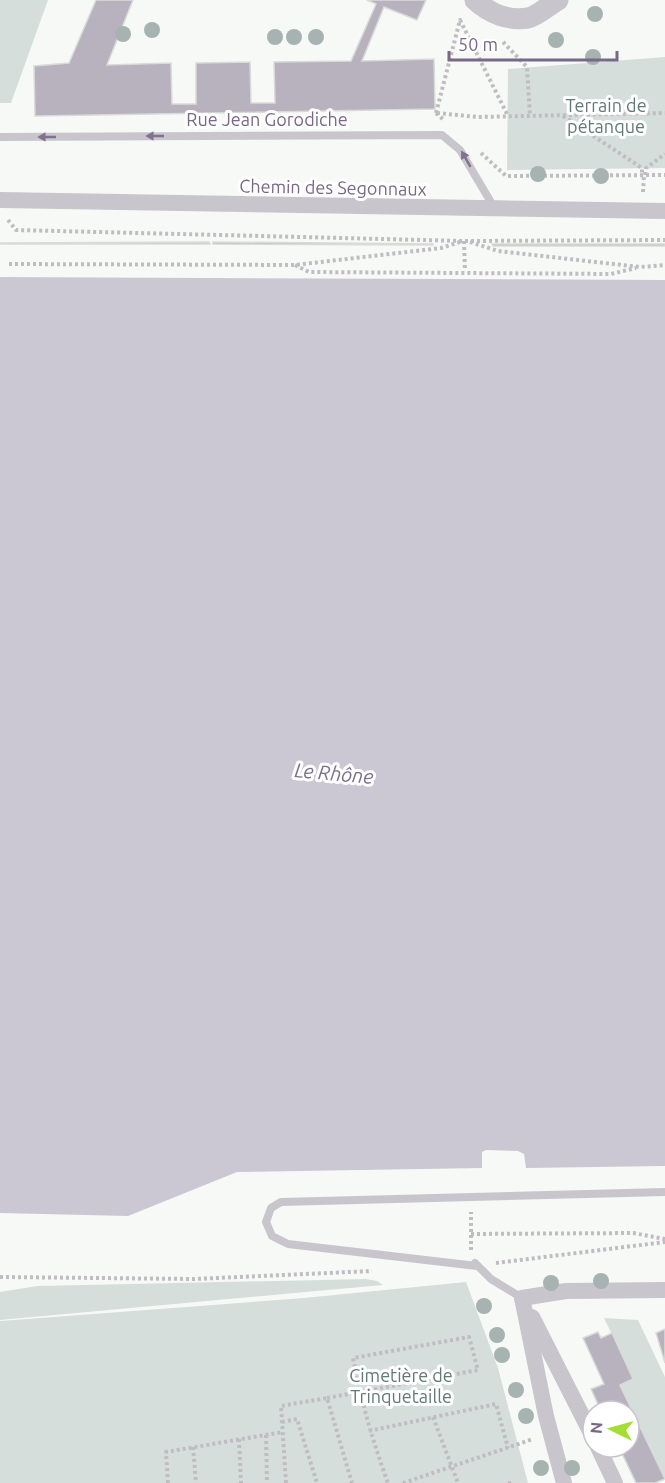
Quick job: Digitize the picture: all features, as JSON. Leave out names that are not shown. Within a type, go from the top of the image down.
[{"type":"street","points":[[475,0],[488,11],[503,16],[530,18],[558,0]]},
{"type":"street","name":"Chemin des Segonnaux","points":[[2,208],[665,211]]},
{"type":"street","points":[[522,1298],[566,1292],[665,1290]]},
{"type":"street","points":[[522,1298],[564,1483]]},
{"type":"street","points":[[522,1298],[581,1414]]},
{"type":"street","points":[[604,1459],[615,1483]]},
{"type":"lane","name":"Rue Jean Gorodiche","points":[[0,137],[442,135],[460,150],[495,209]]},
{"type":"lane","points":[[522,1298],[491,1280],[474,1262],[288,1244],[272,1236],[266,1222],[271,1208],[281,1202],[471,1199],[665,1192]]},
{"type":"path","points":[[436,113],[460,20],[508,116]]},
{"type":"path","points":[[503,42],[527,67],[530,116]]},
{"type":"path","points":[[436,113],[478,117],[665,113]]},
{"type":"path","points":[[436,113],[452,127]]},
{"type":"path","points":[[562,115],[642,168],[643,175]]},
{"type":"path","points":[[476,149],[507,176],[665,176]]},
{"type":"path","points":[[643,175],[646,168],[665,154]]},
{"type":"path","points":[[2,208],[16,230],[464,241],[665,240]]},
{"type":"path","points":[[464,241],[465,271]]},
{"type":"path","points":[[9,264],[295,265],[441,248],[464,241],[498,251],[640,267],[665,266]]},
{"type":"path","points":[[295,265],[309,272],[465,271],[611,274],[640,267]]},
{"type":"path","points":[[471,1199],[471,1237],[633,1233],[665,1240]]},
{"type":"path","points":[[474,1262],[665,1240]]},
{"type":"path","points":[[1,1278],[194,1279],[381,1270]]},
{"type":"path","points":[[286,1483],[281,1406],[327,1398],[359,1392],[478,1370],[469,1337],[353,1358],[359,1392],[369,1431],[388,1483]]},
{"type":"path","points":[[327,1398],[352,1483]]},
{"type":"path","points":[[369,1431],[496,1404],[508,1448]]},
{"type":"path","points":[[433,1417],[458,1483]]},
{"type":"path","points":[[282,1422],[297,1419],[317,1483]]},
{"type":"path","points":[[168,1483],[166,1452],[283,1432]]},
{"type":"path","points":[[404,1483],[551,1432]]},
{"type":"path","points":[[266,1435],[267,1483]]},
{"type":"path","points":[[239,1439],[241,1483]]},
{"type":"path","points":[[193,1447],[196,1483]]},
{"type":"green space","points":[[0,0],[48,0],[11,103],[0,103]]},
{"type":"green space","name":"Terrain de pétanque","points":[[665,57],[665,168],[507,170],[508,69]]},
{"type":"green space","points":[[366,1279],[383,1285],[0,1320],[0,1292],[37,1286]]},
{"type":"green space","name":"Cimetière de Trinquetaille","points":[[466,1282],[498,1368],[528,1483],[0,1483],[0,1321],[304,1298]]},
{"type":"green space","points":[[604,1318],[638,1320],[665,1377],[665,1479],[641,1429],[641,1399],[627,1399],[620,1385],[633,1378]]},
{"type":"water","name":"Le Rhône","points":[[0,277],[665,280],[665,1166],[526,1168],[524,1154],[518,1151],[486,1150],[482,1152],[482,1168],[237,1172],[128,1216],[0,1213]]},
{"type":"building","points":[[96,0],[133,0],[107,65],[171,63],[172,104],[196,104],[196,63],[250,62],[251,103],[275,103],[274,62],[351,61],[376,4],[367,0],[426,0],[417,20],[384,7],[362,61],[434,59],[435,109],[35,116],[34,66],[69,63]]},
{"type":"building","points":[[209,242],[210,244],[0,244],[0,243]]},
{"type":"building","points":[[213,242],[433,244],[433,245],[213,244]]},
{"type":"building","points":[[492,244],[665,244],[665,246],[493,246]]},
{"type":"building","points":[[665,1329],[665,1363],[656,1333]]},
{"type":"building","points":[[598,1332],[601,1338],[612,1333],[633,1379],[620,1385],[627,1399],[596,1399],[591,1389],[604,1384],[583,1338]]},
{"type":"building","points":[[641,1429],[665,1479],[655,1483],[636,1483],[625,1459],[641,1459]]}]
